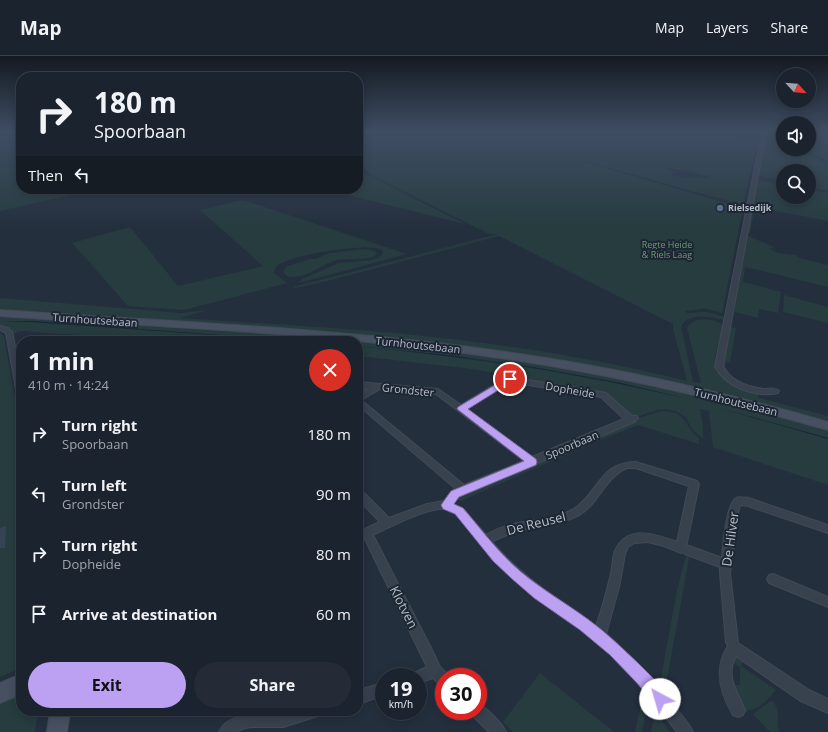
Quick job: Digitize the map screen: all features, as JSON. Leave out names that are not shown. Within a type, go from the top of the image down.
[{"type":"main road","name":"Turnhoutsebaan","points":[[0,313],[322,336]]},
{"type":"main road","name":"Turnhoutsebaan","points":[[363,340],[476,351],[569,365],[731,400],[828,426]]},
{"type":"main road","points":[[0,693],[16,686]]},
{"type":"main road","points":[[57,732],[59,716]]},
{"type":"street","points":[[758,164],[719,369],[726,377],[740,385],[761,391],[775,391]]},
{"type":"street","points":[[0,328],[6,329],[9,332],[16,359]]},
{"type":"street","name":"Dopheide","points":[[461,409],[510,379],[602,396],[633,419]]},
{"type":"street","name":"Grondster","points":[[363,385],[438,392],[532,462]]},
{"type":"street","points":[[363,396],[379,387]]},
{"type":"street","points":[[363,403],[463,490]]},
{"type":"street","name":"Spoorbaan","points":[[447,505],[455,494],[463,490],[633,419]]},
{"type":"street","name":"De Reusel","points":[[484,541],[509,529],[571,514],[586,504],[601,484],[613,473],[624,465],[631,464],[694,484],[685,549]]},
{"type":"street","points":[[363,498],[388,524]]},
{"type":"street","name":"De Hilver","points":[[734,647],[732,642],[725,564],[734,507],[739,501],[748,502],[828,529]]},
{"type":"street","points":[[363,535],[426,508],[447,505],[459,511],[498,557],[524,582],[599,636],[642,678],[686,732]]},
{"type":"street","name":"Klotven","points":[[363,537],[435,668]]},
{"type":"street","points":[[599,636],[618,569],[620,553],[623,546],[630,540],[643,537],[659,540],[725,564]]},
{"type":"street","points":[[773,579],[828,602]]},
{"type":"street","points":[[738,710],[731,700],[725,679],[726,661],[734,647],[804,695],[828,706]]},
{"type":"street","points":[[363,695],[375,692]]},
{"type":"street","points":[[226,732],[235,725],[243,722],[283,720],[296,716]]},
{"type":"street","points":[[487,720],[499,732]]},
{"type":"green space","points":[[0,164],[16,164],[16,194],[75,194],[0,211]]},
{"type":"green space","name":"Regte Heide & Riels Laag","points":[[363,164],[590,164],[743,208],[722,313],[703,308],[685,311],[687,313],[707,312],[725,317],[724,320],[707,317],[695,317],[685,322],[681,326],[693,382],[701,383],[687,328],[694,321],[704,319],[714,321],[723,325],[716,352],[715,365],[717,371],[726,380],[758,393],[759,398],[828,416],[828,424],[557,359],[536,356],[363,341],[363,336],[298,336],[0,311],[0,298],[180,313],[208,310],[180,318],[311,326],[473,342],[535,350],[596,361],[687,381],[673,324],[499,236],[327,281],[295,288],[293,287],[498,234],[489,234],[373,176],[365,170],[366,167],[363,168]]},
{"type":"green space","name":"Regte Heide & Riels Laag","points":[[593,164],[753,164],[743,205]],"holes":[[[664,168],[709,176],[709,178],[672,176],[673,171]]]},
{"type":"green space","points":[[759,164],[828,164],[828,191],[816,188],[816,164],[776,164],[776,179],[757,175]]},
{"type":"green space","points":[[363,174],[465,224],[343,194],[363,194]]},
{"type":"green space","points":[[756,180],[776,184],[776,204],[816,204],[816,191],[828,193],[828,221],[755,207],[750,233],[746,232]]},
{"type":"green space","points":[[243,200],[407,254],[299,283],[302,279],[339,263],[372,260],[380,257],[383,253],[382,250],[374,248],[361,248],[310,254],[283,262],[276,267],[274,273],[287,283],[184,310],[128,306],[72,243],[130,227],[178,286],[263,266],[200,210]]},
{"type":"green space","points":[[746,235],[774,247],[770,249],[778,253],[795,255],[799,258],[828,265],[828,287],[745,267],[743,282],[781,292],[778,313],[759,309],[758,318],[734,312],[737,281]]},
{"type":"green space","points":[[365,249],[375,251],[377,254],[363,259],[337,260],[300,276],[287,276],[283,272],[288,266],[310,259],[316,259],[330,253]]},
{"type":"green space","points":[[784,295],[828,307],[828,323],[783,312]]},
{"type":"green space","points":[[0,315],[306,336],[92,336],[21,331],[13,334],[10,329],[0,326]]},
{"type":"green space","points":[[730,327],[736,328],[730,362],[726,362],[725,368],[722,368],[723,363]]},
{"type":"green space","points":[[0,333],[4,336],[16,404],[16,670],[0,677]]},
{"type":"green space","points":[[363,341],[474,353],[571,368],[655,385],[828,429],[828,438],[720,408],[828,439],[828,485],[713,447],[709,411],[700,409],[703,426],[703,439],[692,429],[686,417],[676,411],[667,409],[657,410],[633,418],[604,394],[506,377],[509,375],[464,368],[363,357]],"holes":[[[408,351],[456,356],[538,368],[621,383],[684,398],[539,369]]]},
{"type":"green space","points":[[661,411],[669,411],[680,416],[699,438],[699,444],[638,425],[590,444],[461,501],[455,499],[634,422],[635,419]]},
{"type":"green space","points":[[687,552],[690,553],[665,690],[660,683],[677,590]]},
{"type":"green space","points":[[740,657],[744,659],[741,666],[776,690],[757,708],[749,710],[744,714],[729,685],[740,685],[740,667],[731,662],[734,658]]},
{"type":"green space","points":[[540,673],[614,732],[513,732],[503,722]]},
{"type":"green space","points":[[16,693],[16,716],[37,716],[35,732],[0,732],[0,700]]},
{"type":"green space","points":[[643,695],[648,701],[642,732],[635,732]]},
{"type":"green space","points":[[772,700],[777,711],[779,732],[770,732],[753,714]]},
{"type":"green space","points":[[655,711],[670,732],[651,732]]},
{"type":"water","points":[[0,321],[34,321],[233,336],[228,336]]},
{"type":"water","points":[[363,347],[363,347],[456,356],[487,361]]},
{"type":"water","points":[[514,364],[621,383],[684,398],[607,381]]},
{"type":"water","points":[[720,408],[828,438],[828,439]]},
{"type":"building","points":[[6,526],[5,548],[0,548],[0,528]]},
{"type":"place","name":"Rielsedijk","points":[[720,208]]},
{"type":"route","points":[[510,379],[461,409],[522,453],[532,462],[455,494],[447,505],[459,511],[464,516],[498,557],[524,582],[585,625],[615,650],[628,662],[660,699]]}]
